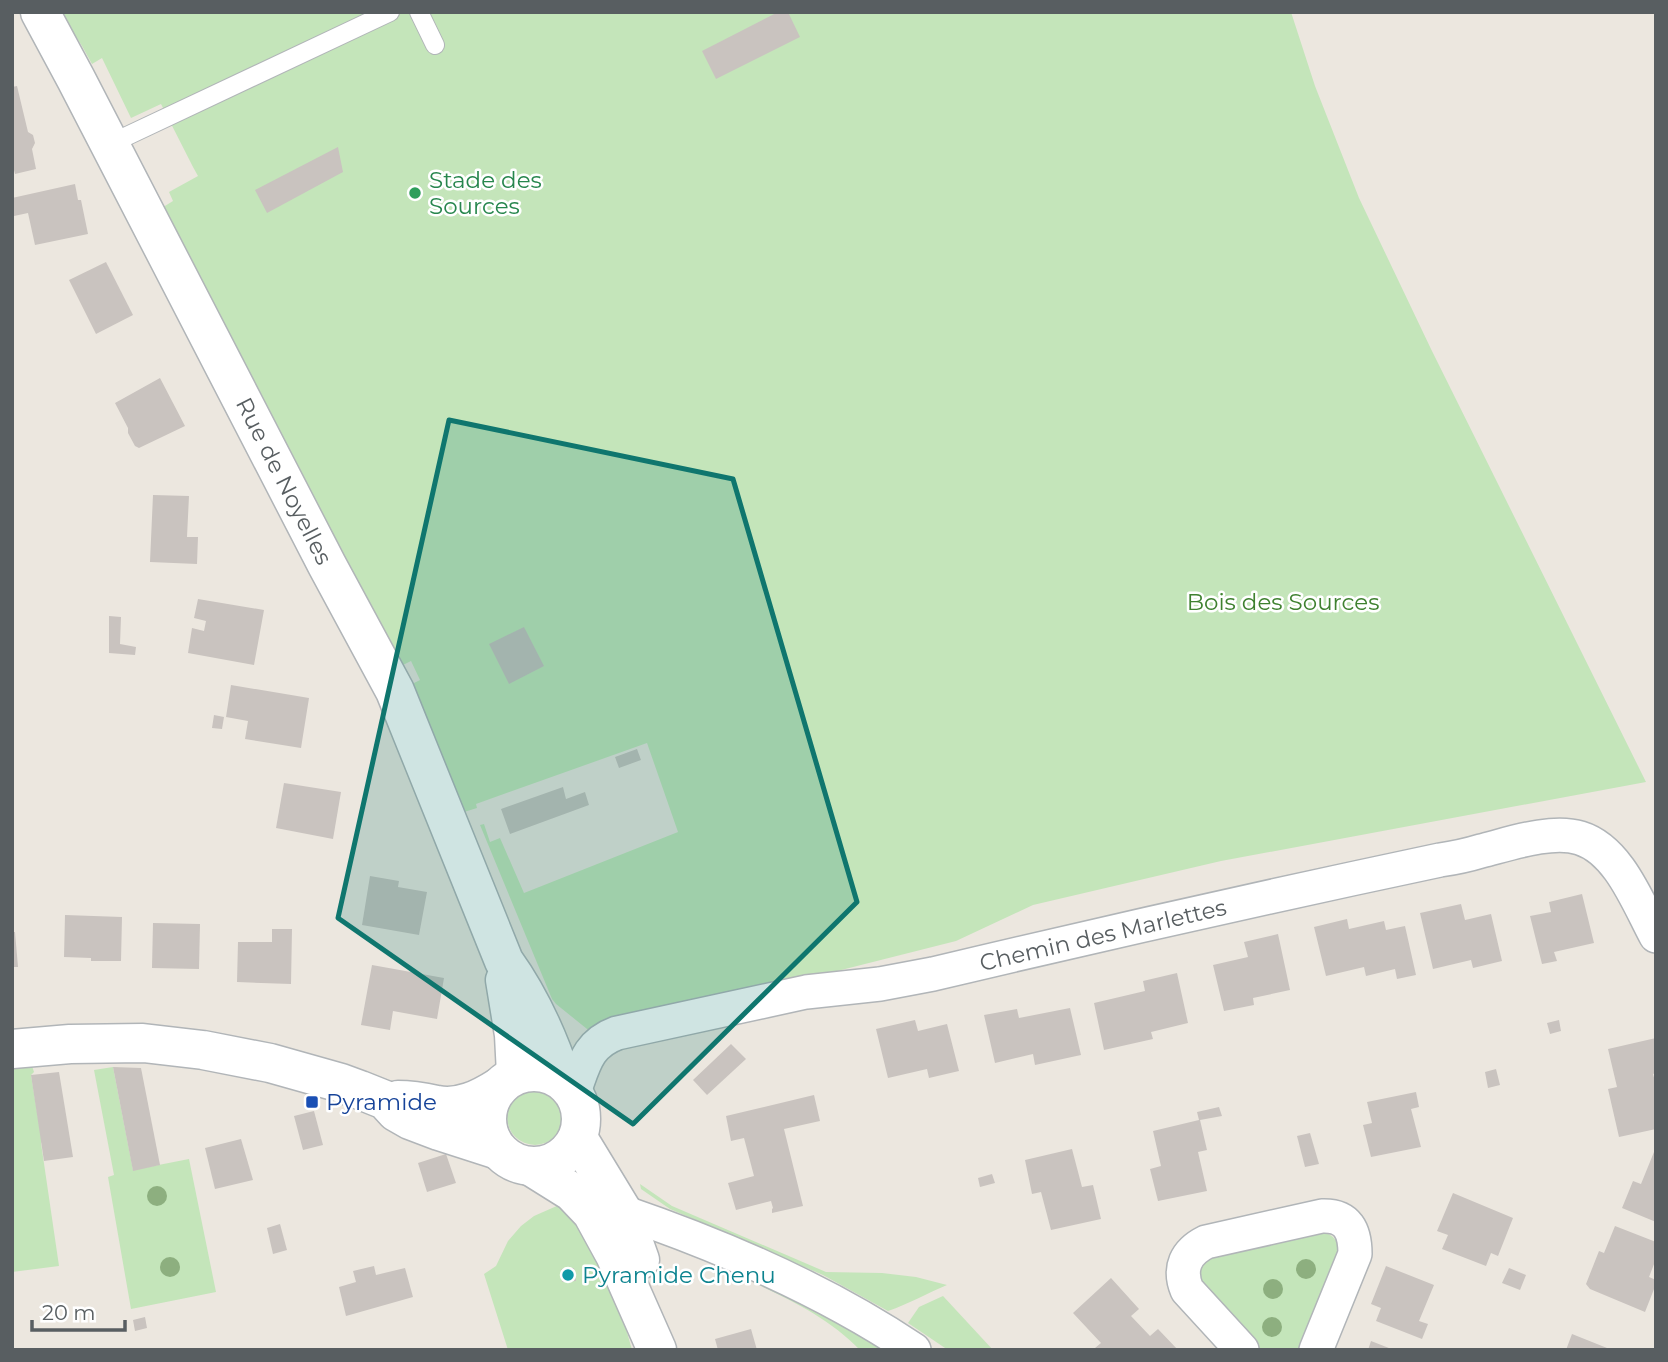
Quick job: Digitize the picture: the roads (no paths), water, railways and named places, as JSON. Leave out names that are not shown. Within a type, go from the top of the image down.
[{"type":"street","name":"Rue de Noyelles","points":[[40,12],[395,691],[504,961],[522,985],[568,1086]]},
{"type":"street","name":"Chemin des Marlettes","points":[[568,1086],[594,1046],[617,1033],[806,992],[880,984],[933,974],[1535,838],[1582,838],[1605,852],[1618,867],[1656,936]]},
{"type":"street","name":"Rue de Noyelles","points":[[504,961],[514,1035],[508,1081]]},
{"type":"street","points":[[12,1049],[124,1042],[182,1047],[270,1063],[341,1083],[385,1100],[417,1100],[438,1105],[460,1105],[485,1096],[528,1071],[540,1071],[551,1074],[568,1086],[580,1107],[582,1122],[578,1138],[570,1150],[560,1159],[532,1167]]},
{"type":"street","points":[[508,1081],[493,1096],[488,1106],[486,1118],[492,1140],[498,1150],[508,1158],[532,1167],[572,1192],[592,1213],[615,1255],[657,1349]]},
{"type":"street","points":[[385,1100],[396,1112],[410,1120],[498,1150]]},
{"type":"street","points":[[578,1138],[623,1212],[635,1242],[649,1292],[657,1349]]},
{"type":"street","points":[[623,1212],[685,1233],[800,1285],[849,1310],[914,1350]]},
{"type":"street","points":[[1242,1350],[1187,1290],[1183,1281],[1186,1258],[1196,1247],[1206,1242],[1332,1215],[1343,1220],[1349,1227],[1355,1244],[1355,1254],[1317,1350]]},
{"type":"lane","points":[[110,144],[390,12]]},
{"type":"lane","points":[[419,12],[435,46]]},
{"type":"place","name":"Stade des Sources","points":[[415,193]]},
{"type":"place","name":"Pyramide","points":[[312,1102]]},
{"type":"place","name":"Pyramide Chenu","points":[[568,1275]]},
{"type":"park label","name":"Bois des Sources","points":[[1283,602]]}]
